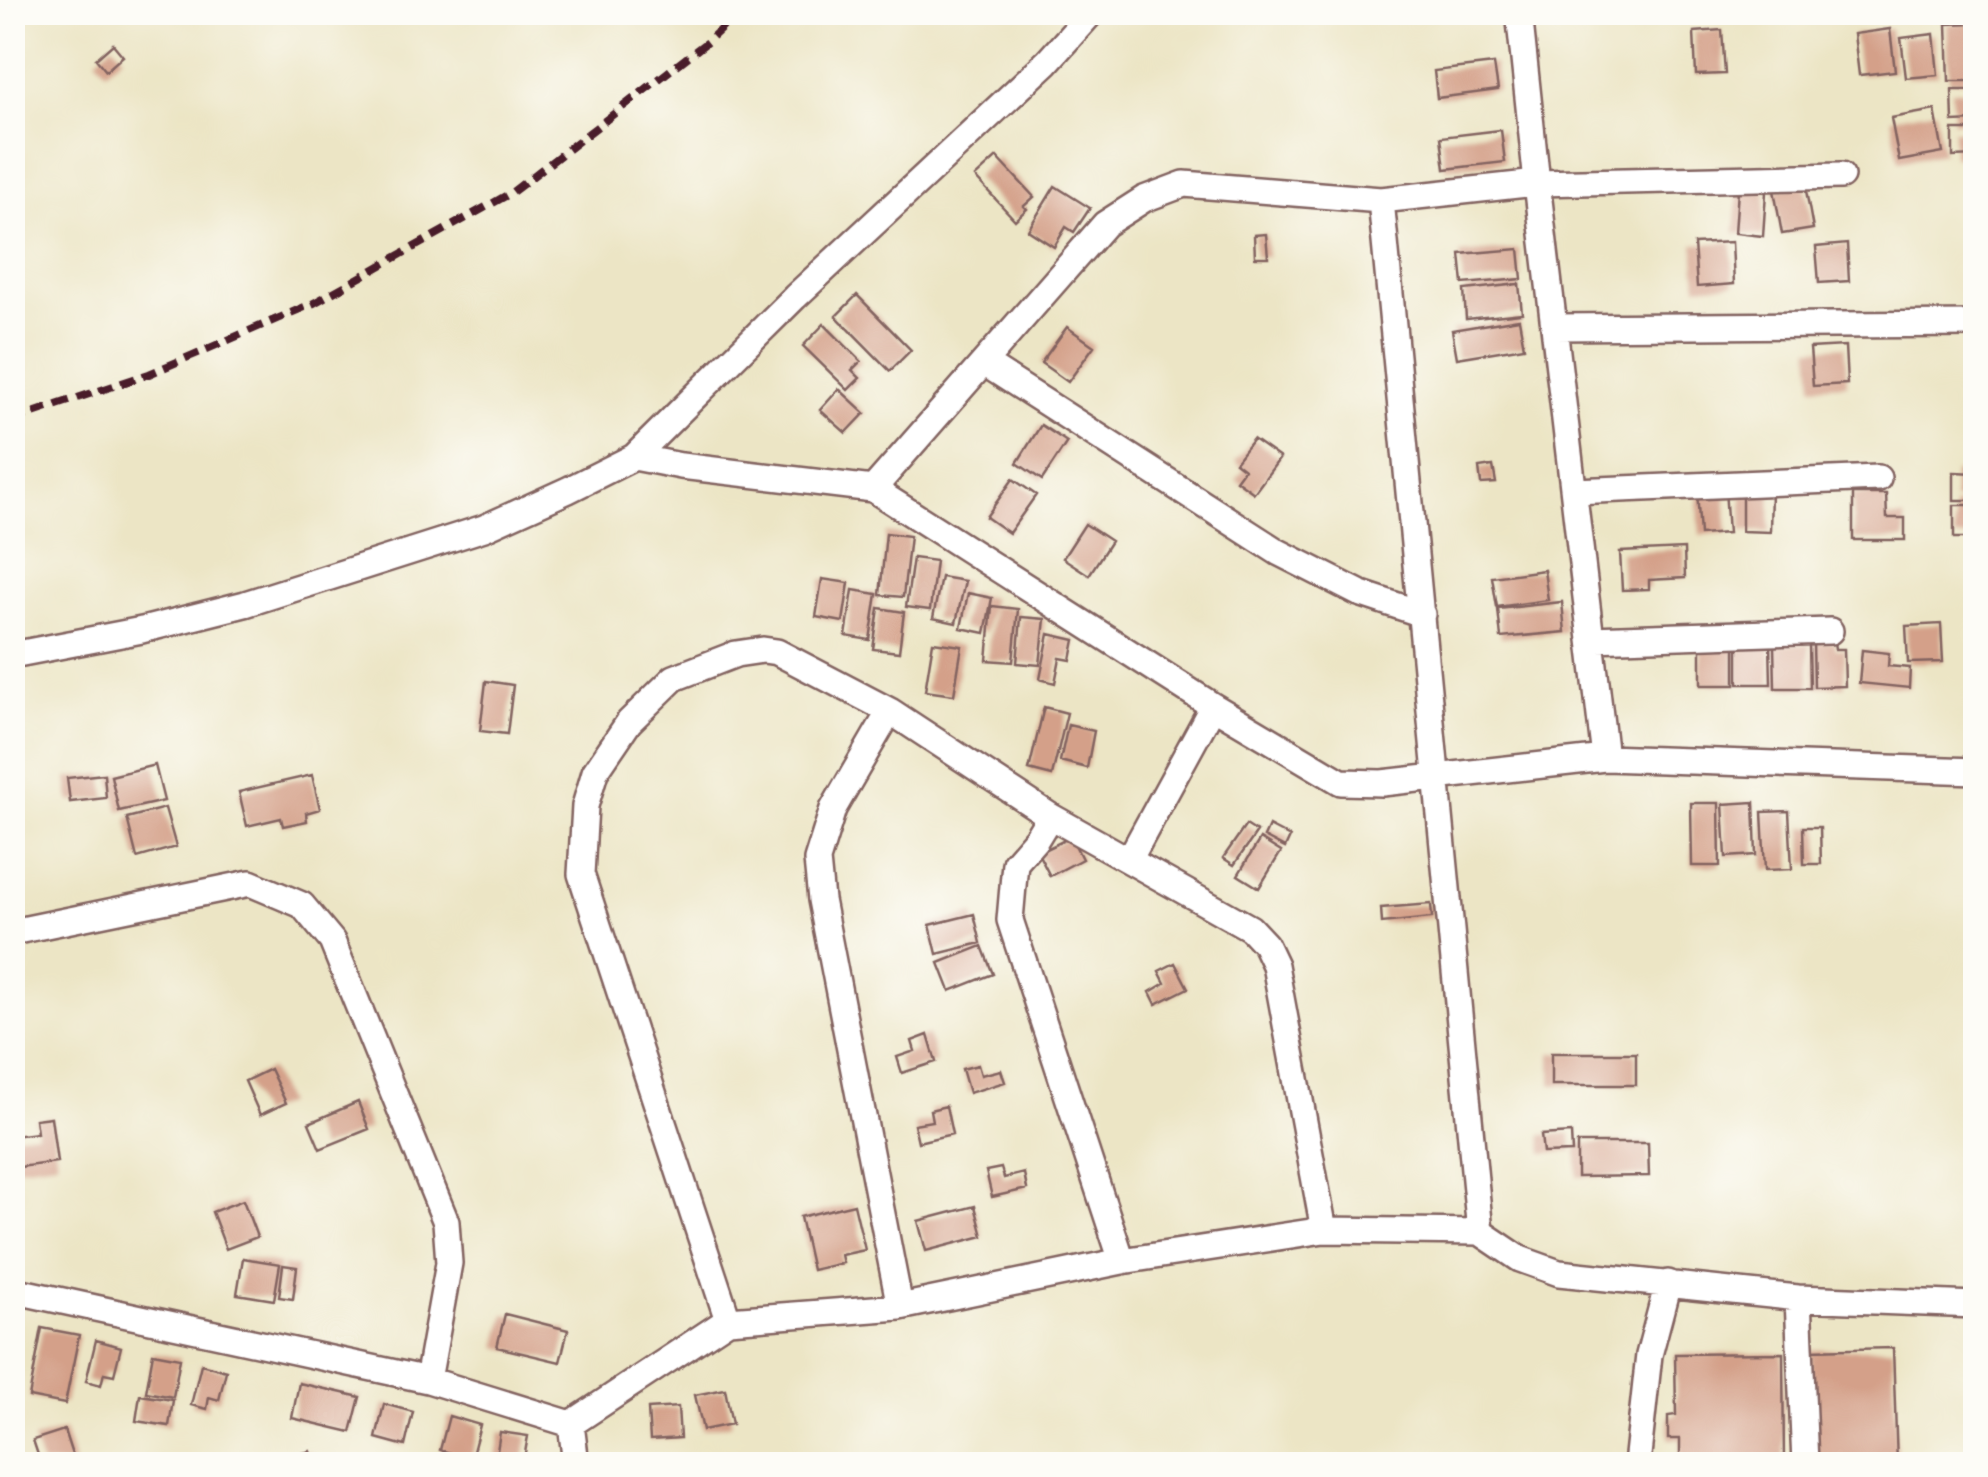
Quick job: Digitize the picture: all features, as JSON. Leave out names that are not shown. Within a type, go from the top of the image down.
[{"type":"street","points":[[12,655],[142,630],[282,592],[484,528],[634,457],[796,297],[1047,62],[1092,12]]},
{"type":"street","points":[[1520,12],[1606,758]]},
{"type":"street","points":[[872,489],[1106,224],[1144,200],[1184,184],[1381,200],[1537,182],[1841,176]]},
{"type":"street","points":[[1381,200],[1480,1232]]},
{"type":"street","points":[[1554,327],[1976,324]]},
{"type":"street","points":[[984,363],[1278,552],[1359,593],[1422,614]]},
{"type":"street","points":[[634,457],[872,489],[1213,706],[1341,782],[1438,778],[1606,758],[1976,770]]},
{"type":"street","points":[[1574,491],[1878,478]]},
{"type":"street","points":[[1591,639],[1830,631]]},
{"type":"street","points":[[728,1320],[581,874],[584,806],[595,772],[629,722],[674,678],[736,654],[762,650],[777,652],[890,711],[1050,816],[1250,928],[1265,944],[1276,965],[1324,1230]]},
{"type":"street","points":[[1129,860],[1213,706]]},
{"type":"street","points":[[890,711],[833,809],[817,860],[900,1307]]},
{"type":"street","points":[[1050,816],[1036,840],[1015,863],[1010,920],[1122,1262]]},
{"type":"street","points":[[12,932],[250,883],[302,905],[332,941],[446,1222],[449,1263],[428,1380]]},
{"type":"street","points":[[571,1424],[728,1320],[900,1307],[1122,1262],[1324,1230],[1480,1232],[1520,1259],[1559,1273],[1798,1298],[1976,1306]]},
{"type":"street","points":[[1637,1464],[1649,1355],[1668,1283]]},
{"type":"street","points":[[12,1290],[428,1380],[571,1424]]},
{"type":"street","points":[[1798,1298],[1804,1464]]},
{"type":"street","points":[[571,1424],[576,1464]]},
{"type":"building","points":[[1976,23],[1976,81],[1949,81],[1947,24]]},
{"type":"building","points":[[1890,29],[1895,71],[1859,75],[1854,34]]},
{"type":"building","points":[[1722,30],[1725,74],[1696,75],[1694,32]]},
{"type":"building","points":[[1934,34],[1938,75],[1906,78],[1901,38]]},
{"type":"building","points":[[113,44],[123,56],[106,71],[96,59]]},
{"type":"building","points":[[1494,64],[1498,90],[1437,98],[1434,71]]},
{"type":"building","points":[[1952,90],[1976,90],[1976,121],[1953,122]]},
{"type":"building","points":[[1935,110],[1943,153],[1899,161],[1891,118]]},
{"type":"building","points":[[1501,130],[1505,162],[1445,169],[1441,137]]},
{"type":"building","points":[[1953,130],[1976,130],[1976,156],[1953,157]]},
{"type":"building","points":[[997,157],[1034,197],[1015,220],[975,177]]},
{"type":"building","points":[[1805,185],[1813,229],[1782,234],[1774,190]]},
{"type":"building","points":[[1055,186],[1090,208],[1074,232],[1066,227],[1054,247],[1028,230]]},
{"type":"building","points":[[1738,190],[1766,192],[1763,236],[1735,233]]},
{"type":"building","points":[[1266,234],[1268,257],[1255,257],[1254,235]]},
{"type":"building","points":[[1732,242],[1734,284],[1697,287],[1694,244]]},
{"type":"building","points":[[1847,244],[1849,281],[1819,283],[1816,247]]},
{"type":"building","points":[[1519,249],[1522,279],[1463,284],[1460,254]]},
{"type":"building","points":[[1519,284],[1522,313],[1466,319],[1464,290]]},
{"type":"building","points":[[857,295],[911,350],[890,371],[836,316]]},
{"type":"building","points":[[1519,319],[1524,347],[1457,358],[1452,330]]},
{"type":"building","points":[[824,324],[861,361],[852,370],[860,378],[848,390],[803,346]]},
{"type":"building","points":[[1067,327],[1094,346],[1068,382],[1041,363]]},
{"type":"building","points":[[1845,346],[1847,384],[1813,386],[1810,348]]},
{"type":"building","points":[[839,389],[865,413],[846,433],[820,410]]},
{"type":"building","points":[[1041,425],[1067,442],[1042,480],[1017,463]]},
{"type":"building","points":[[1253,439],[1280,458],[1254,493],[1236,480],[1244,469],[1235,462]]},
{"type":"building","points":[[1493,466],[1496,483],[1481,484],[1479,468]]},
{"type":"building","points":[[1954,472],[1976,473],[1976,500],[1954,500]]},
{"type":"building","points":[[1013,479],[1036,495],[1009,533],[986,517]]},
{"type":"building","points":[[1725,489],[1728,533],[1700,535],[1697,491]]},
{"type":"building","points":[[1742,489],[1771,490],[1770,532],[1742,531]]},
{"type":"building","points":[[1853,494],[1886,494],[1887,518],[1905,518],[1905,540],[1853,540]]},
{"type":"building","points":[[1954,505],[1976,505],[1976,538],[1954,538]]},
{"type":"building","points":[[1085,524],[1111,541],[1089,575],[1063,558]]},
{"type":"building","points":[[886,533],[910,536],[903,597],[880,595]]},
{"type":"building","points":[[1684,549],[1685,578],[1649,580],[1649,589],[1622,590],[1620,552]]},
{"type":"building","points":[[913,558],[936,561],[930,610],[906,607]]},
{"type":"building","points":[[1544,570],[1548,600],[1497,607],[1492,577]]},
{"type":"building","points":[[941,577],[965,581],[956,623],[933,618]]},
{"type":"building","points":[[822,579],[849,583],[843,622],[816,617]]},
{"type":"building","points":[[853,590],[877,594],[870,640],[846,636]]},
{"type":"building","points":[[968,593],[992,598],[985,633],[961,628]]},
{"type":"building","points":[[1562,602],[1565,632],[1501,638],[1498,609]]},
{"type":"building","points":[[992,606],[1018,609],[1013,662],[987,660]]},
{"type":"building","points":[[879,608],[904,612],[899,652],[873,649]]},
{"type":"building","points":[[1021,617],[1045,619],[1040,665],[1017,663]]},
{"type":"building","points":[[1941,624],[1943,662],[1908,663],[1906,626]]},
{"type":"building","points":[[1049,634],[1075,640],[1071,660],[1060,658],[1055,683],[1040,679]]},
{"type":"building","points":[[1735,641],[1735,685],[1701,685],[1701,642]]},
{"type":"building","points":[[1738,641],[1770,641],[1771,684],[1738,684]]},
{"type":"building","points":[[933,642],[962,646],[954,695],[925,691]]},
{"type":"building","points":[[1813,642],[1834,642],[1835,649],[1844,649],[1845,686],[1814,687]]},
{"type":"building","points":[[1809,644],[1810,688],[1775,688],[1774,645]]},
{"type":"building","points":[[1862,650],[1889,653],[1888,666],[1910,668],[1909,688],[1859,683]]},
{"type":"building","points":[[486,681],[513,685],[507,734],[480,731]]},
{"type":"building","points":[[1044,707],[1067,713],[1052,776],[1029,770]]},
{"type":"building","points":[[1068,725],[1094,731],[1087,768],[1060,761]]},
{"type":"building","points":[[155,765],[164,801],[119,811],[111,776]]},
{"type":"building","points":[[104,774],[106,798],[70,802],[67,778]]},
{"type":"building","points":[[312,775],[320,809],[306,813],[307,821],[283,826],[281,818],[247,826],[239,792]]},
{"type":"building","points":[[1754,802],[1756,855],[1726,857],[1723,804]]},
{"type":"building","points":[[1691,803],[1719,803],[1720,866],[1692,866]]},
{"type":"building","points":[[165,808],[176,847],[137,858],[127,818]]},
{"type":"building","points":[[1789,811],[1792,869],[1765,870],[1762,812]]},
{"type":"building","points":[[1246,825],[1257,832],[1234,865],[1223,858]]},
{"type":"building","points":[[1269,826],[1290,837],[1285,848],[1264,837]]},
{"type":"building","points":[[1803,827],[1820,827],[1821,864],[1804,864]]},
{"type":"building","points":[[1071,837],[1082,859],[1050,876],[1038,853]]},
{"type":"building","points":[[1260,839],[1281,852],[1259,888],[1238,875]]},
{"type":"building","points":[[1431,904],[1432,918],[1382,923],[1381,908]]},
{"type":"building","points":[[974,914],[981,943],[937,954],[930,925]]},
{"type":"building","points":[[982,946],[993,974],[950,991],[939,963]]},
{"type":"building","points":[[1175,963],[1188,988],[1156,1004],[1150,992],[1165,983],[1159,971]]},
{"type":"building","points":[[928,1035],[936,1062],[902,1073],[897,1057],[915,1051],[912,1041]]},
{"type":"building","points":[[1551,1053],[1636,1053],[1636,1085],[1551,1085]]},
{"type":"building","points":[[978,1065],[981,1075],[1001,1070],[1005,1082],[969,1093],[962,1069]]},
{"type":"building","points":[[270,1069],[286,1103],[260,1115],[245,1081]]},
{"type":"building","points":[[358,1102],[369,1129],[320,1149],[309,1123]]},
{"type":"building","points":[[946,1106],[952,1134],[918,1142],[914,1124],[932,1121],[930,1110]]},
{"type":"building","points":[[51,1117],[57,1162],[12,1168],[12,1136],[37,1133],[35,1119]]},
{"type":"building","points":[[1571,1133],[1572,1152],[1543,1153],[1541,1135]]},
{"type":"building","points":[[1577,1143],[1648,1143],[1649,1176],[1577,1177]]},
{"type":"building","points":[[1001,1168],[1004,1178],[1024,1173],[1027,1189],[992,1197],[986,1171]]},
{"type":"building","points":[[243,1200],[257,1237],[226,1249],[212,1212]]},
{"type":"building","points":[[854,1204],[865,1250],[841,1255],[843,1263],[812,1270],[800,1217]]},
{"type":"building","points":[[975,1206],[983,1236],[926,1251],[918,1221]]},
{"type":"building","points":[[243,1258],[280,1264],[274,1300],[237,1294]]},
{"type":"building","points":[[283,1265],[297,1267],[293,1299],[279,1297]]},
{"type":"building","points":[[505,1314],[568,1330],[560,1362],[497,1347]]},
{"type":"building","points":[[42,1328],[79,1335],[65,1404],[29,1397]]},
{"type":"building","points":[[96,1340],[121,1347],[114,1375],[104,1373],[101,1385],[86,1381]]},
{"type":"building","points":[[1893,1348],[1897,1464],[1814,1464],[1810,1350]]},
{"type":"building","points":[[153,1353],[180,1358],[173,1397],[146,1392]]},
{"type":"building","points":[[1783,1353],[1784,1464],[1680,1464],[1680,1439],[1668,1439],[1668,1416],[1676,1415],[1675,1354]]},
{"type":"building","points":[[201,1364],[226,1371],[219,1400],[209,1397],[207,1409],[191,1405]]},
{"type":"building","points":[[299,1383],[360,1397],[351,1432],[292,1418]]},
{"type":"building","points":[[725,1389],[732,1424],[703,1430],[695,1395]]},
{"type":"building","points":[[140,1395],[173,1400],[169,1426],[136,1421]]},
{"type":"building","points":[[384,1404],[413,1412],[405,1446],[376,1438]]},
{"type":"building","points":[[678,1407],[680,1438],[650,1440],[648,1409]]},
{"type":"building","points":[[449,1416],[480,1425],[471,1459],[440,1450]]},
{"type":"building","points":[[64,1430],[75,1464],[41,1464],[33,1440]]},
{"type":"building","points":[[500,1432],[528,1436],[523,1464],[495,1464]]},
{"type":"building","points":[[310,1451],[314,1464],[279,1464],[277,1460]]},
{"type":"railway","points":[[12,420],[149,374],[314,303],[511,193],[707,42],[739,12]]}]
